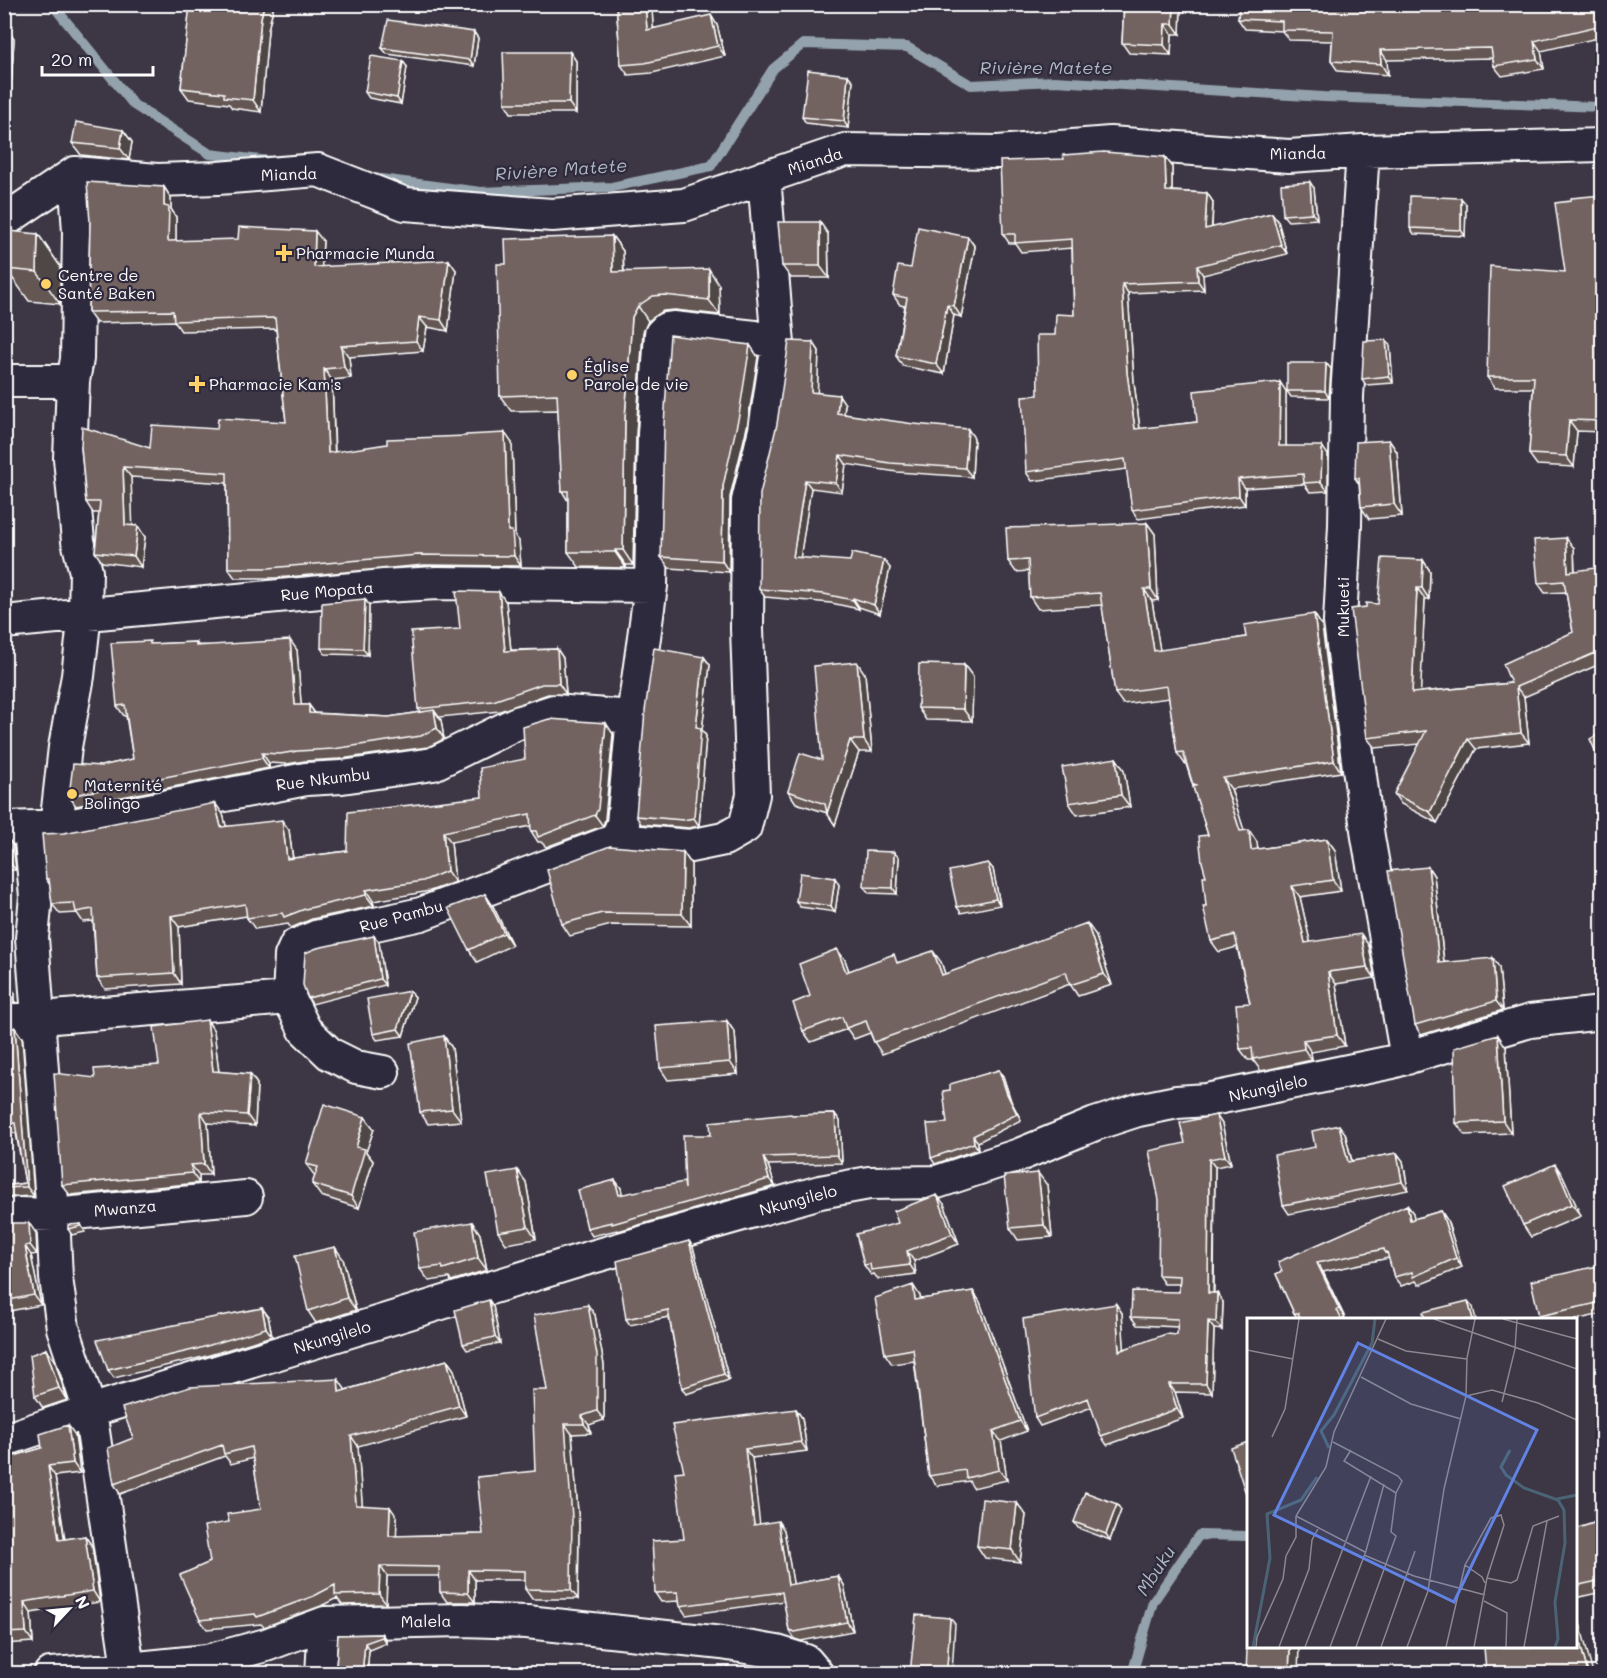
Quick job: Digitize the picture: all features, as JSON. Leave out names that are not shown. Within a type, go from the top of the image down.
[{"type":"street","name":"Mianda","points":[[75,173],[158,180],[318,170],[405,204],[552,215],[684,205],[845,150],[998,152],[1110,143],[1288,156],[1363,151],[1602,145]]},
{"type":"street","name":"Mukueti","points":[[1363,151],[1347,396],[1345,525],[1340,622],[1368,837],[1407,1058]]},
{"type":"street","points":[[4,221],[75,173]]},
{"type":"street","points":[[75,173],[79,231],[77,359],[70,458],[78,541],[86,573],[85,613],[78,676],[65,747],[30,828],[36,897],[32,938],[56,1278],[63,1328],[90,1411],[129,1671]]},
{"type":"street","points":[[764,177],[778,344],[765,430],[748,501],[747,629],[753,795],[745,827],[724,839],[690,846],[616,840],[623,824],[633,717],[651,586],[654,434],[661,333],[673,328],[755,337],[778,344]]},
{"type":"street","points":[[4,381],[74,381]]},
{"type":"street","name":"Rue Mopata","points":[[4,622],[437,583],[651,586]]},
{"type":"street","name":"Rue Nkumbu","points":[[30,828],[306,779],[342,777],[433,764],[517,723],[554,711],[633,717]]},
{"type":"street","name":"Rue Pambu","points":[[289,998],[291,956],[296,945],[316,937],[422,914],[616,840]]},
{"type":"street","points":[[4,1021],[289,998],[305,1030],[330,1054],[356,1067],[383,1072]]},
{"type":"street","name":"Nkungilelo","points":[[4,1440],[90,1411],[578,1261],[820,1192],[869,1183],[937,1182],[1018,1155],[1095,1124],[1138,1110],[1178,1102],[1207,1100],[1407,1058],[1530,1021],[1602,1014]]},
{"type":"street","name":"Mwanza","points":[[4,1218],[18,1214],[53,1215],[246,1197]]},
{"type":"street","name":"Malela","points":[[50,1674],[129,1671],[207,1661],[266,1645],[325,1623],[462,1620],[527,1622],[722,1643],[777,1652],[812,1667]]},
{"type":"street","points":[[322,1674],[325,1623]]},
{"type":"building","points":[[190,4],[264,4],[253,100],[224,97],[224,93],[181,88]]},
{"type":"building","points":[[616,4],[645,4],[647,30],[711,15],[718,46],[645,63],[621,65]]},
{"type":"building","points":[[1124,4],[1174,4],[1173,24],[1165,24],[1164,45],[1122,43]]},
{"type":"building","points":[[1239,4],[1602,4],[1602,25],[1534,41],[1537,59],[1494,66],[1491,48],[1380,50],[1381,64],[1331,61],[1333,31],[1282,30],[1282,21],[1238,19]]},
{"type":"building","points":[[388,20],[474,32],[470,60],[382,48]]},
{"type":"building","points":[[4,30],[8,30],[4,80]]},
{"type":"building","points":[[503,52],[570,52],[569,103],[505,103]]},
{"type":"building","points":[[371,56],[403,61],[397,98],[365,92]]},
{"type":"building","points":[[808,70],[848,75],[844,121],[802,117]]},
{"type":"building","points":[[76,122],[123,130],[120,148],[72,143]]},
{"type":"building","points":[[1104,152],[1165,157],[1166,191],[1207,193],[1205,229],[1272,213],[1281,245],[1197,266],[1198,281],[1122,284],[1127,373],[1135,429],[1197,422],[1194,391],[1280,382],[1279,446],[1322,446],[1321,482],[1304,483],[1303,474],[1238,479],[1239,496],[1132,510],[1125,459],[1026,472],[1022,396],[1038,395],[1037,335],[1055,335],[1056,314],[1074,315],[1072,239],[1015,243],[1015,234],[1003,234],[1000,161],[1064,159],[1063,155]]},
{"type":"building","points":[[87,182],[164,187],[164,206],[169,207],[168,241],[238,239],[239,227],[315,231],[314,267],[449,260],[441,320],[419,317],[416,341],[341,346],[344,367],[324,369],[328,453],[387,444],[387,439],[505,433],[508,531],[512,531],[514,556],[418,555],[269,568],[228,568],[227,473],[123,467],[125,525],[138,526],[134,556],[95,552],[100,502],[86,502],[81,447],[82,427],[150,448],[152,425],[217,429],[218,418],[286,422],[275,318],[174,321],[173,311],[88,312],[90,222]]},
{"type":"building","points":[[1310,182],[1312,213],[1283,215],[1281,184]]},
{"type":"building","points":[[1602,195],[1602,421],[1569,420],[1566,456],[1529,454],[1534,377],[1487,377],[1490,266],[1565,272],[1555,203],[1571,201],[1571,198]]},
{"type":"building","points":[[1410,196],[1461,198],[1461,230],[1410,228]]},
{"type":"building","points":[[778,222],[820,222],[820,266],[782,266]]},
{"type":"building","points":[[918,227],[968,237],[954,306],[947,305],[936,364],[896,356],[907,298],[893,295],[898,266],[911,268]]},
{"type":"building","points":[[9,231],[38,234],[37,272],[6,269]]},
{"type":"building","points":[[612,236],[613,272],[709,269],[709,300],[664,295],[653,296],[638,306],[632,317],[625,418],[623,550],[568,552],[568,491],[562,491],[557,394],[500,396],[497,264],[506,264],[505,239]]},
{"type":"building","points":[[670,335],[750,345],[739,415],[723,486],[722,561],[661,557],[664,424]]},
{"type":"building","points":[[1386,340],[1389,376],[1362,379],[1364,341]]},
{"type":"building","points":[[789,341],[813,342],[811,392],[839,395],[837,413],[968,429],[965,468],[890,463],[840,455],[836,483],[805,480],[793,557],[850,561],[852,553],[884,560],[874,605],[853,598],[853,600],[824,594],[759,589],[760,494],[777,424]]},
{"type":"building","points":[[1287,363],[1326,363],[1325,391],[1287,391]]},
{"type":"building","points":[[1389,440],[1394,504],[1361,507],[1359,478],[1355,478],[1356,442]]},
{"type":"building","points":[[1147,523],[1151,589],[1144,589],[1154,651],[1246,637],[1244,625],[1314,614],[1334,761],[1223,778],[1240,831],[1249,830],[1251,850],[1327,839],[1333,880],[1292,886],[1305,943],[1361,934],[1367,967],[1328,972],[1337,1035],[1303,1040],[1304,1049],[1253,1059],[1252,1048],[1240,1049],[1236,1004],[1250,1003],[1235,935],[1211,941],[1203,906],[1206,906],[1203,876],[1206,876],[1199,836],[1208,835],[1193,787],[1197,785],[1193,785],[1183,752],[1177,753],[1167,686],[1115,693],[1100,593],[1030,597],[1028,560],[1008,561],[1006,528]]},
{"type":"building","points":[[1566,538],[1568,572],[1602,567],[1602,669],[1595,653],[1516,687],[1521,733],[1468,739],[1430,812],[1394,794],[1426,731],[1367,738],[1351,609],[1366,607],[1366,603],[1378,604],[1382,558],[1423,560],[1422,588],[1417,588],[1412,693],[1511,683],[1503,664],[1573,632],[1564,581],[1538,583],[1534,540]]},
{"type":"building","points":[[456,591],[499,592],[505,651],[557,649],[559,684],[542,684],[493,701],[418,709],[411,632],[460,629]]},
{"type":"building","points":[[365,599],[363,649],[321,648],[322,603]]},
{"type":"building","points":[[290,640],[295,705],[309,705],[309,713],[389,717],[434,710],[437,728],[421,736],[333,749],[280,754],[262,753],[262,758],[69,796],[73,764],[101,766],[133,759],[125,705],[117,706],[111,643],[196,642],[196,646]]},
{"type":"building","points":[[654,648],[704,657],[696,727],[701,728],[694,818],[683,820],[636,816],[645,711]]},
{"type":"building","points":[[857,662],[864,740],[850,740],[827,813],[825,804],[788,791],[800,753],[822,760],[814,666]]},
{"type":"building","points":[[919,664],[964,665],[963,709],[918,708]]},
{"type":"building","points":[[549,719],[606,723],[598,809],[595,815],[538,837],[536,831],[531,831],[530,814],[443,832],[447,871],[423,881],[366,890],[366,895],[305,909],[284,917],[282,913],[247,918],[245,904],[171,916],[174,973],[97,978],[93,909],[76,912],[74,903],[52,904],[49,879],[46,879],[42,834],[64,833],[215,803],[221,827],[282,820],[287,859],[347,851],[348,812],[482,797],[480,768],[525,759],[523,727]]},
{"type":"building","points":[[1602,732],[1602,766],[1590,739]]},
{"type":"building","points":[[1116,758],[1121,795],[1069,803],[1062,767]]},
{"type":"building","points":[[4,840],[9,840],[11,864],[4,864]]},
{"type":"building","points":[[610,846],[683,852],[682,914],[602,913],[562,924],[547,870]]},
{"type":"building","points":[[866,851],[894,852],[893,888],[864,887]]},
{"type":"building","points":[[988,863],[996,899],[957,907],[949,871]]},
{"type":"building","points":[[1428,867],[1439,963],[1493,958],[1496,1001],[1415,1025],[1388,871]]},
{"type":"building","points":[[800,873],[835,878],[831,906],[796,901]]},
{"type":"building","points":[[485,894],[504,933],[469,950],[448,908]]},
{"type":"building","points":[[1087,923],[1104,974],[1070,985],[1066,972],[874,1042],[866,1021],[846,1028],[842,1017],[803,1031],[793,1003],[810,996],[799,964],[837,949],[846,972],[894,954],[897,963],[933,951],[942,975]]},
{"type":"building","points":[[374,936],[380,979],[308,998],[303,985],[305,953],[317,948]]},
{"type":"building","points":[[4,984],[8,984],[9,992],[4,993]]},
{"type":"building","points":[[410,991],[398,1029],[373,1034],[367,999]]},
{"type":"building","points":[[207,1020],[213,1071],[250,1074],[247,1115],[201,1112],[204,1164],[191,1165],[192,1173],[62,1185],[54,1073],[95,1078],[94,1069],[159,1065],[154,1027]]},
{"type":"building","points":[[727,1021],[730,1062],[660,1068],[656,1026]]},
{"type":"building","points":[[4,1028],[15,1028],[27,1187],[4,1188],[4,1186],[25,1183],[15,1123],[4,1123]]},
{"type":"building","points":[[1498,1035],[1503,1121],[1456,1123],[1454,1048]]},
{"type":"building","points":[[444,1036],[452,1109],[420,1112],[410,1043]]},
{"type":"building","points":[[999,1070],[1017,1114],[973,1136],[974,1143],[931,1158],[927,1124],[947,1123],[943,1091],[950,1090],[950,1084]]},
{"type":"building","points":[[324,1104],[365,1117],[356,1147],[365,1149],[351,1196],[312,1184],[318,1167],[306,1164]]},
{"type":"building","points":[[791,1114],[835,1114],[837,1155],[763,1157],[769,1179],[612,1224],[612,1222],[587,1228],[578,1190],[615,1180],[619,1195],[684,1182],[685,1189],[683,1135],[711,1135],[710,1122]]},
{"type":"building","points":[[1216,1115],[1225,1156],[1209,1159],[1208,1293],[1217,1293],[1216,1322],[1208,1321],[1206,1384],[1169,1384],[1177,1409],[1101,1436],[1088,1398],[1035,1418],[1023,1319],[1116,1304],[1119,1351],[1166,1334],[1177,1335],[1178,1319],[1131,1317],[1132,1291],[1179,1292],[1180,1276],[1158,1275],[1159,1200],[1149,1151],[1185,1143],[1180,1123]]},
{"type":"building","points":[[1339,1125],[1348,1162],[1397,1153],[1402,1182],[1283,1205],[1274,1155],[1315,1147],[1312,1131]]},
{"type":"building","points":[[1555,1164],[1572,1204],[1523,1225],[1505,1186]]},
{"type":"building","points":[[517,1170],[528,1227],[498,1232],[487,1175]]},
{"type":"building","points":[[1038,1173],[1044,1225],[1010,1228],[1004,1176]]},
{"type":"building","points":[[937,1195],[952,1234],[907,1251],[910,1265],[871,1270],[870,1264],[864,1265],[856,1234],[898,1223],[894,1211]]},
{"type":"building","points":[[1407,1205],[1410,1220],[1441,1211],[1456,1258],[1413,1277],[1412,1272],[1394,1277],[1387,1252],[1385,1253],[1384,1249],[1317,1263],[1341,1318],[1300,1318],[1298,1313],[1294,1313],[1276,1274],[1282,1271],[1278,1262]]},
{"type":"building","points":[[472,1222],[478,1258],[443,1269],[442,1266],[420,1269],[414,1232]]},
{"type":"building","points":[[29,1223],[30,1245],[25,1246],[34,1295],[4,1301],[4,1224]]},
{"type":"building","points":[[81,1224],[81,1226],[68,1229],[68,1225]]},
{"type":"building","points":[[689,1241],[724,1374],[682,1388],[668,1310],[626,1319],[617,1261]]},
{"type":"building","points":[[335,1247],[347,1298],[308,1311],[295,1256]]},
{"type":"building","points":[[1602,1265],[1602,1302],[1539,1316],[1531,1281]]},
{"type":"building","points":[[913,1285],[915,1300],[973,1291],[1020,1421],[993,1431],[999,1470],[966,1478],[965,1470],[929,1476],[913,1349],[885,1354],[875,1298]]},
{"type":"building","points":[[489,1300],[495,1337],[463,1344],[455,1310]]},
{"type":"building","points":[[1468,1301],[1472,1318],[1424,1318],[1423,1312]]},
{"type":"building","points":[[588,1305],[597,1355],[597,1411],[582,1416],[584,1424],[565,1424],[572,1517],[571,1590],[525,1589],[525,1571],[468,1570],[468,1593],[440,1592],[439,1567],[380,1566],[379,1594],[335,1595],[335,1585],[314,1596],[257,1617],[255,1614],[200,1620],[180,1575],[210,1562],[204,1526],[229,1522],[227,1514],[261,1509],[251,1447],[224,1454],[222,1445],[114,1484],[108,1448],[133,1438],[122,1408],[190,1387],[338,1379],[339,1392],[447,1360],[459,1406],[351,1436],[356,1505],[390,1507],[389,1536],[483,1534],[477,1477],[535,1471],[532,1390],[547,1390],[534,1315]]},
{"type":"building","points":[[262,1308],[266,1328],[197,1349],[108,1370],[97,1340]]},
{"type":"building","points":[[46,1349],[59,1388],[35,1396],[30,1355]]},
{"type":"building","points":[[1602,1378],[1602,1395],[1599,1379]]},
{"type":"building","points":[[796,1409],[801,1442],[745,1449],[754,1525],[778,1521],[788,1585],[838,1576],[847,1622],[795,1632],[789,1630],[782,1592],[680,1606],[678,1592],[655,1593],[652,1541],[684,1539],[675,1472],[684,1471],[672,1425]]},
{"type":"building","points":[[68,1425],[73,1463],[48,1466],[59,1540],[85,1536],[93,1591],[24,1602],[26,1632],[4,1633],[4,1459],[42,1448],[40,1434]]},
{"type":"building","points":[[1247,1442],[1247,1497],[1231,1448]]},
{"type":"building","points":[[1085,1492],[1117,1504],[1106,1534],[1074,1522]]},
{"type":"building","points":[[982,1499],[1017,1503],[1012,1550],[977,1546]]},
{"type":"building","points":[[1602,1508],[1602,1580],[1577,1586],[1577,1528],[1597,1522],[1594,1510]]},
{"type":"building","points":[[916,1615],[950,1618],[947,1667],[952,1668],[952,1674],[910,1674]]},
{"type":"building","points":[[1577,1631],[1588,1674],[1482,1674],[1486,1672],[1484,1648],[1577,1648]]},
{"type":"building","points":[[382,1634],[382,1637],[365,1643],[362,1674],[334,1674],[338,1635]]},
{"type":"building","points":[[1247,1648],[1290,1648],[1289,1674],[1246,1674]]},
{"type":"building","points":[[728,1667],[729,1674],[685,1674]]},
{"type":"waterway","name":"Rivière Matete","points":[[52,4],[134,105],[210,154],[269,161]]},
{"type":"waterway","name":"Rivière Matete","points":[[373,178],[481,192],[612,187],[711,166],[773,69],[803,44],[907,47],[971,85],[1055,81],[1324,97],[1602,107]]},
{"type":"waterway","name":"Mbuku","points":[[1132,1674],[1153,1602],[1199,1535],[1247,1536]]},
{"type":"place","name":"Pharmacie Munda","points":[[284,253]]},
{"type":"place","name":"Centre de Santé Baken","points":[[46,284]]},
{"type":"place","name":"Église Parole de vie","points":[[572,375]]},
{"type":"place","name":"Pharmacie Kam's","points":[[197,384]]},
{"type":"place","name":"Maternité Bolingo","points":[[72,794]]}]
